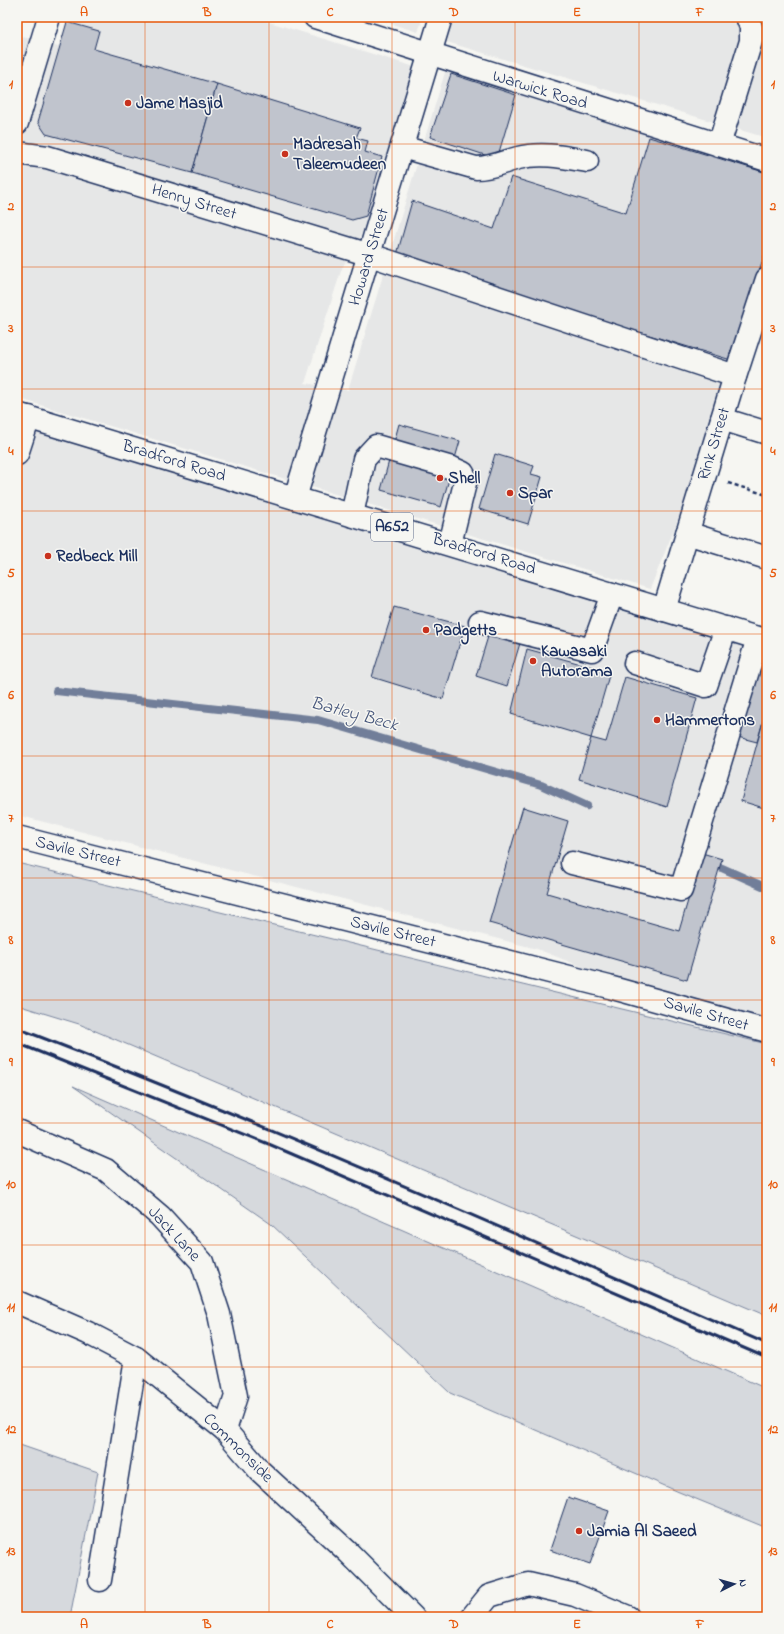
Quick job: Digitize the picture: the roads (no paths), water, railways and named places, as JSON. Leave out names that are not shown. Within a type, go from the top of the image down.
[{"type":"street","points":[[17,123],[49,17]]},
{"type":"street","name":"Warwick Road","points":[[314,17],[430,55],[767,160]]},
{"type":"street","name":"Howard Street","points":[[296,498],[441,17]]},
{"type":"street","points":[[719,145],[751,41],[752,20]]},
{"type":"street","points":[[402,147],[476,168],[488,168],[519,158],[536,155],[553,155],[587,161]]},
{"type":"street","name":"Henry Street","points":[[17,153],[47,157],[370,255],[735,376]]},
{"type":"street","name":"Rink Street","points":[[664,610],[735,376],[767,278]]},
{"type":"street","points":[[17,454],[23,416]]},
{"type":"street","name":"Bradford Road","points":[[23,416],[762,639]]},
{"type":"street","points":[[722,419],[767,433]]},
{"type":"street","points":[[352,515],[364,458],[376,446],[422,459],[452,468],[463,473],[466,479],[450,544]]},
{"type":"street","points":[[687,533],[767,558]]},
{"type":"street","points":[[480,622],[592,650],[612,594]]},
{"type":"street","points":[[635,663],[706,686],[726,628]]},
{"type":"street","points":[[572,863],[681,890],[762,639]]},
{"type":"street","name":"Savile Street","points":[[17,837],[608,987],[767,1031]]},
{"type":"street","name":"Jack Lane","points":[[17,1131],[106,1170],[160,1216],[202,1262],[219,1314],[236,1396],[225,1430]]},
{"type":"street","name":"Commonside","points":[[17,1302],[88,1333],[136,1358],[225,1430],[260,1471],[348,1552],[413,1617]]},
{"type":"street","points":[[100,1580],[136,1358]]},
{"type":"street","points":[[472,1617],[489,1596],[528,1584],[575,1595],[628,1617]]},
{"type":"waterway","name":"Batley Beck","points":[[56,691],[318,720],[541,785],[587,806]]},
{"type":"waterway","name":"Batley Beck","points":[[722,868],[767,888]]},
{"type":"railway","points":[[17,1028],[300,1142],[767,1344]]},
{"type":"railway","points":[[17,1043],[271,1145],[767,1358]]},
{"type":"place","name":"Jame Masjid","points":[[128,103]]},
{"type":"place","name":"Madresah Taleemudeen","points":[[285,154]]},
{"type":"place","name":"Shell","points":[[440,478]]},
{"type":"place","name":"Spar","points":[[510,493]]},
{"type":"place","name":"Redbeck Mill","points":[[48,556]]},
{"type":"place","name":"Padgetts","points":[[426,630]]},
{"type":"place","name":"Kawasaki Autorama","points":[[533,661]]},
{"type":"place","name":"Hammertons","points":[[657,720]]},
{"type":"place","name":"Jamia Al Saeed","points":[[579,1531]]}]
